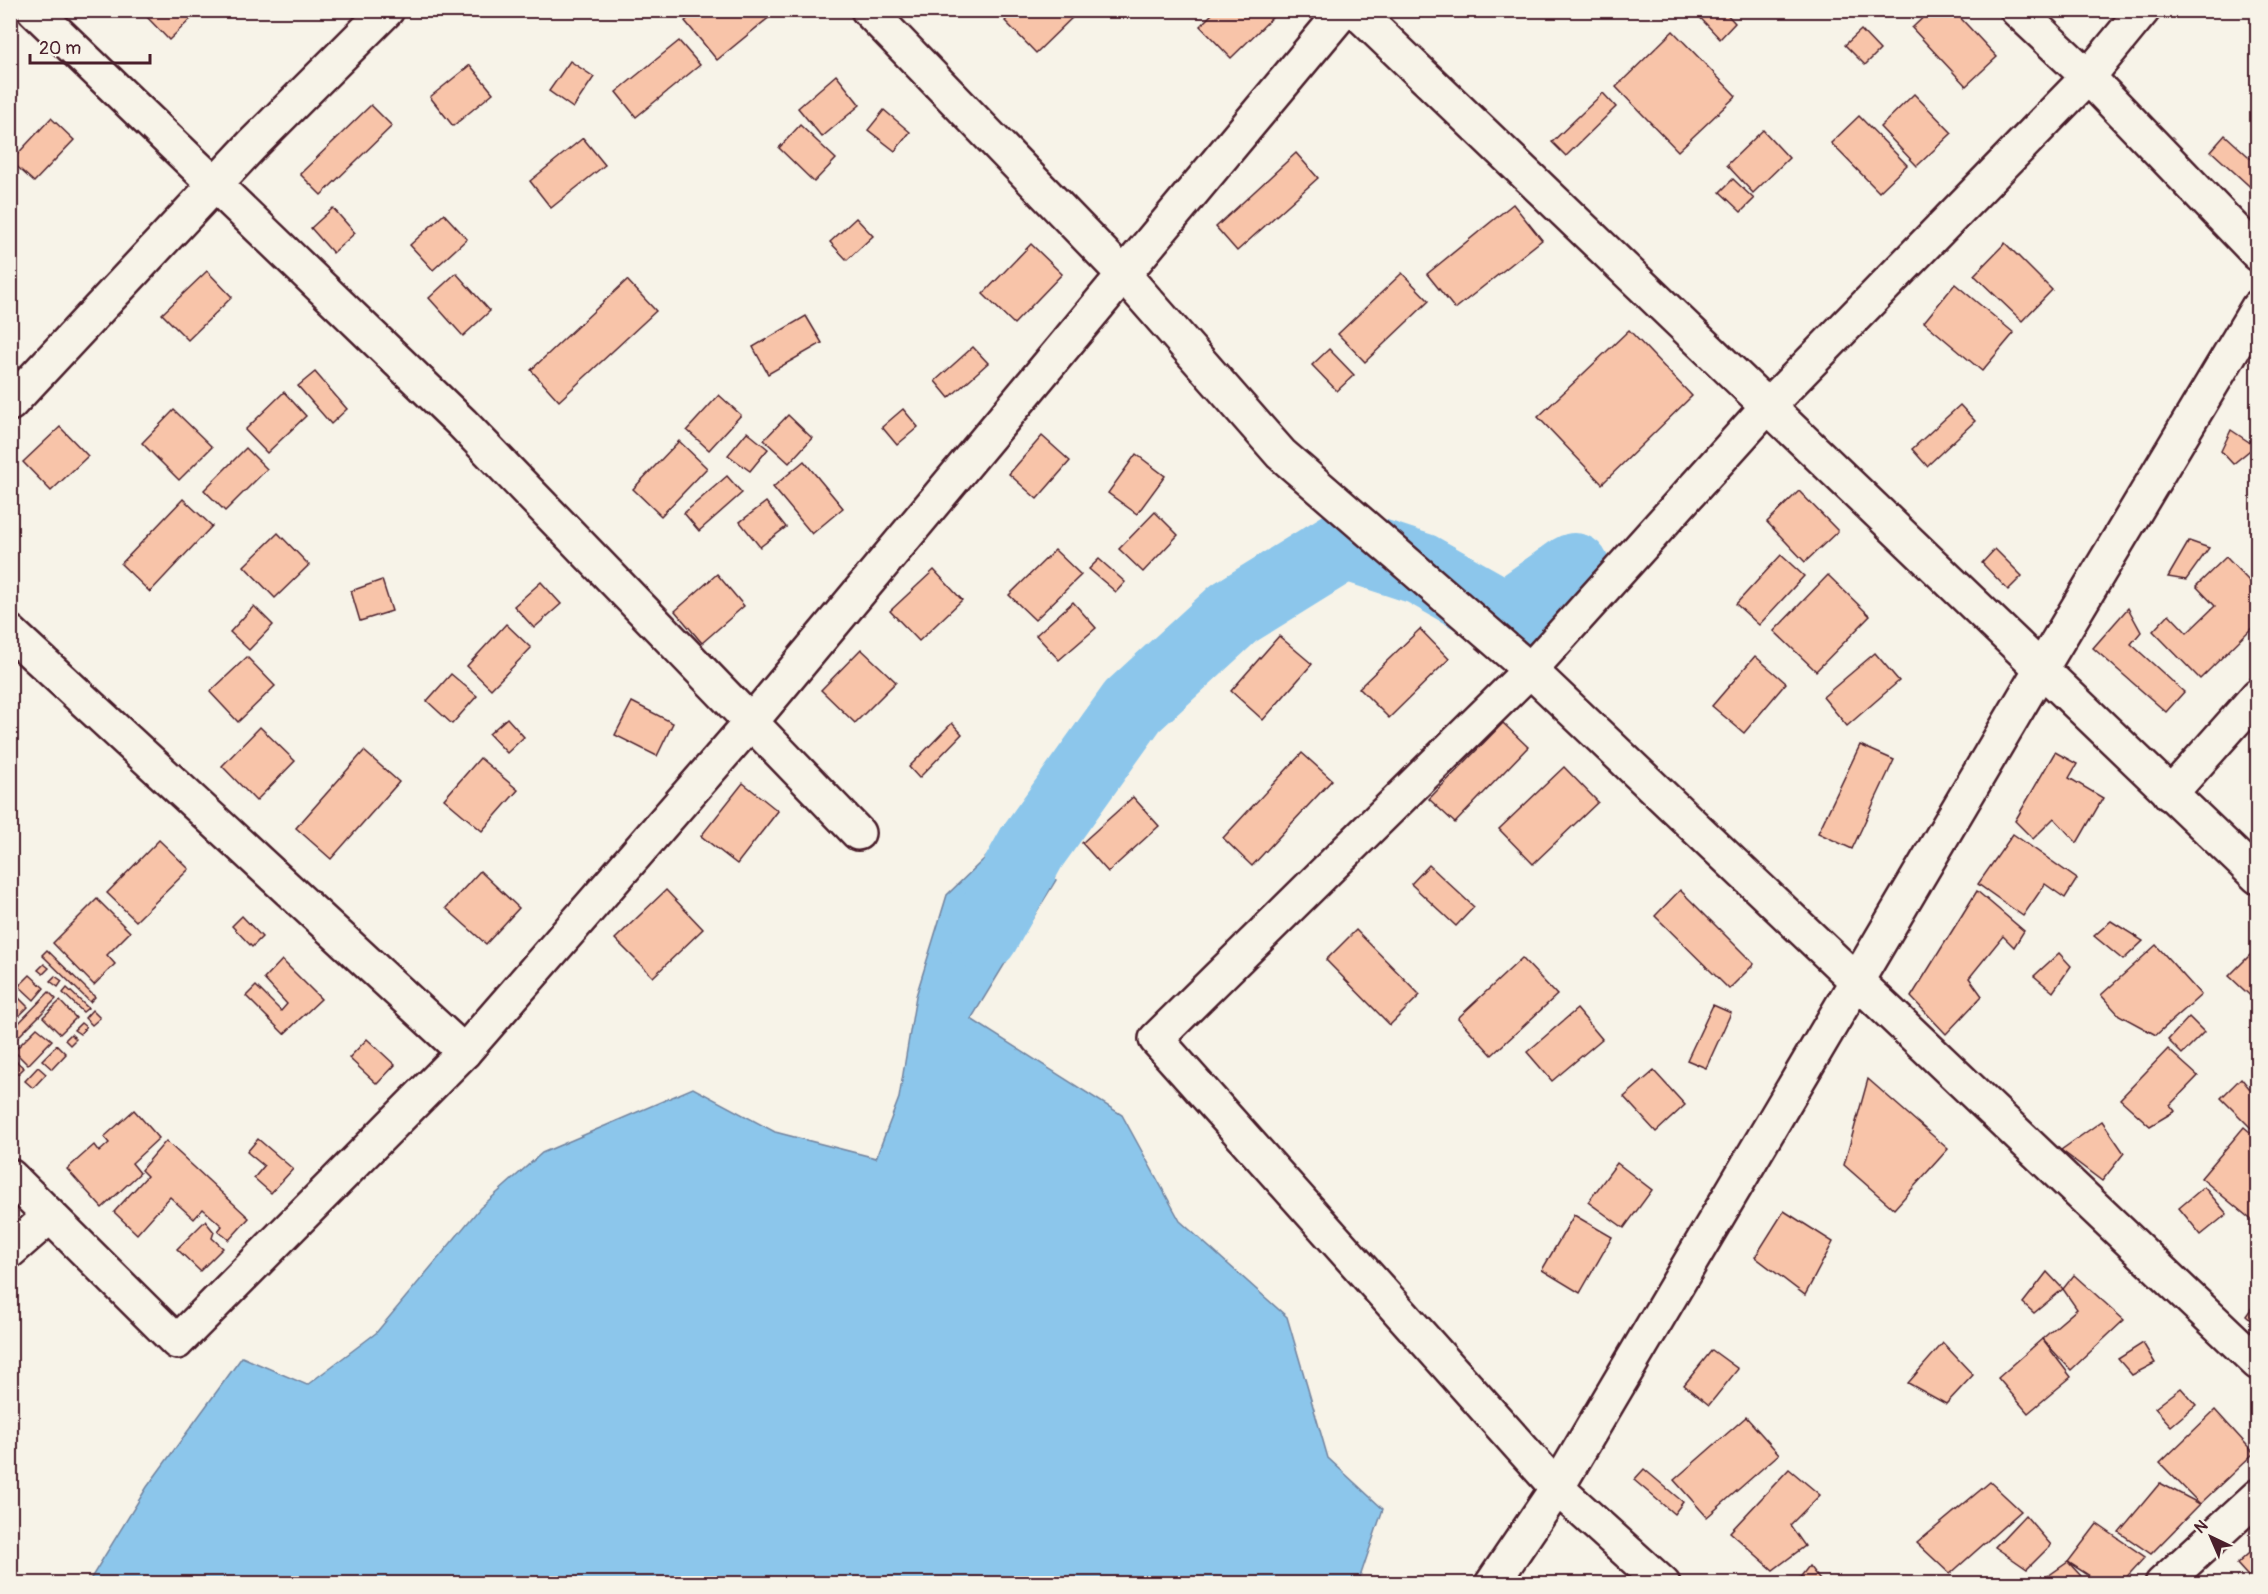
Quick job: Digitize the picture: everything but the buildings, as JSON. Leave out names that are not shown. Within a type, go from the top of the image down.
[{"type":"street","points":[[34,10],[462,423],[858,833]]},
{"type":"street","points":[[10,404],[214,186],[387,10]]},
{"type":"street","points":[[868,10],[1124,275],[1281,454],[1530,670],[2258,1363]]},
{"type":"street","points":[[10,1176],[177,1342],[464,1052],[751,722],[1344,10]]},
{"type":"street","points":[[1355,10],[2258,878]]},
{"type":"street","points":[[2017,10],[2088,76],[2258,254]]},
{"type":"street","points":[[1663,1584],[1557,1488],[1156,1040],[1530,670],[1767,407],[2088,76],[2143,10]]},
{"type":"street","points":[[1492,1584],[1557,1488],[2041,669],[2258,307]]},
{"type":"street","points":[[10,632],[464,1052]]},
{"type":"street","points":[[2170,794],[2258,695]]},
{"type":"street","points":[[10,1251],[51,1216]]},
{"type":"street","points":[[2162,1584],[2258,1496]]},
{"type":"water","points":[[1016,828],[1056,880],[971,1019],[1122,1115],[1180,1221],[1287,1317],[1328,1458],[1383,1509],[1358,1583],[88,1583],[147,1487],[242,1357],[307,1385],[376,1333],[480,1208],[542,1153],[693,1088],[775,1132],[876,1158],[899,1098],[916,996],[947,895]]},
{"type":"waterway","points":[[983,935],[1032,847],[1133,706],[1234,613],[1345,544],[1421,569],[1506,617],[1574,569]]}]
